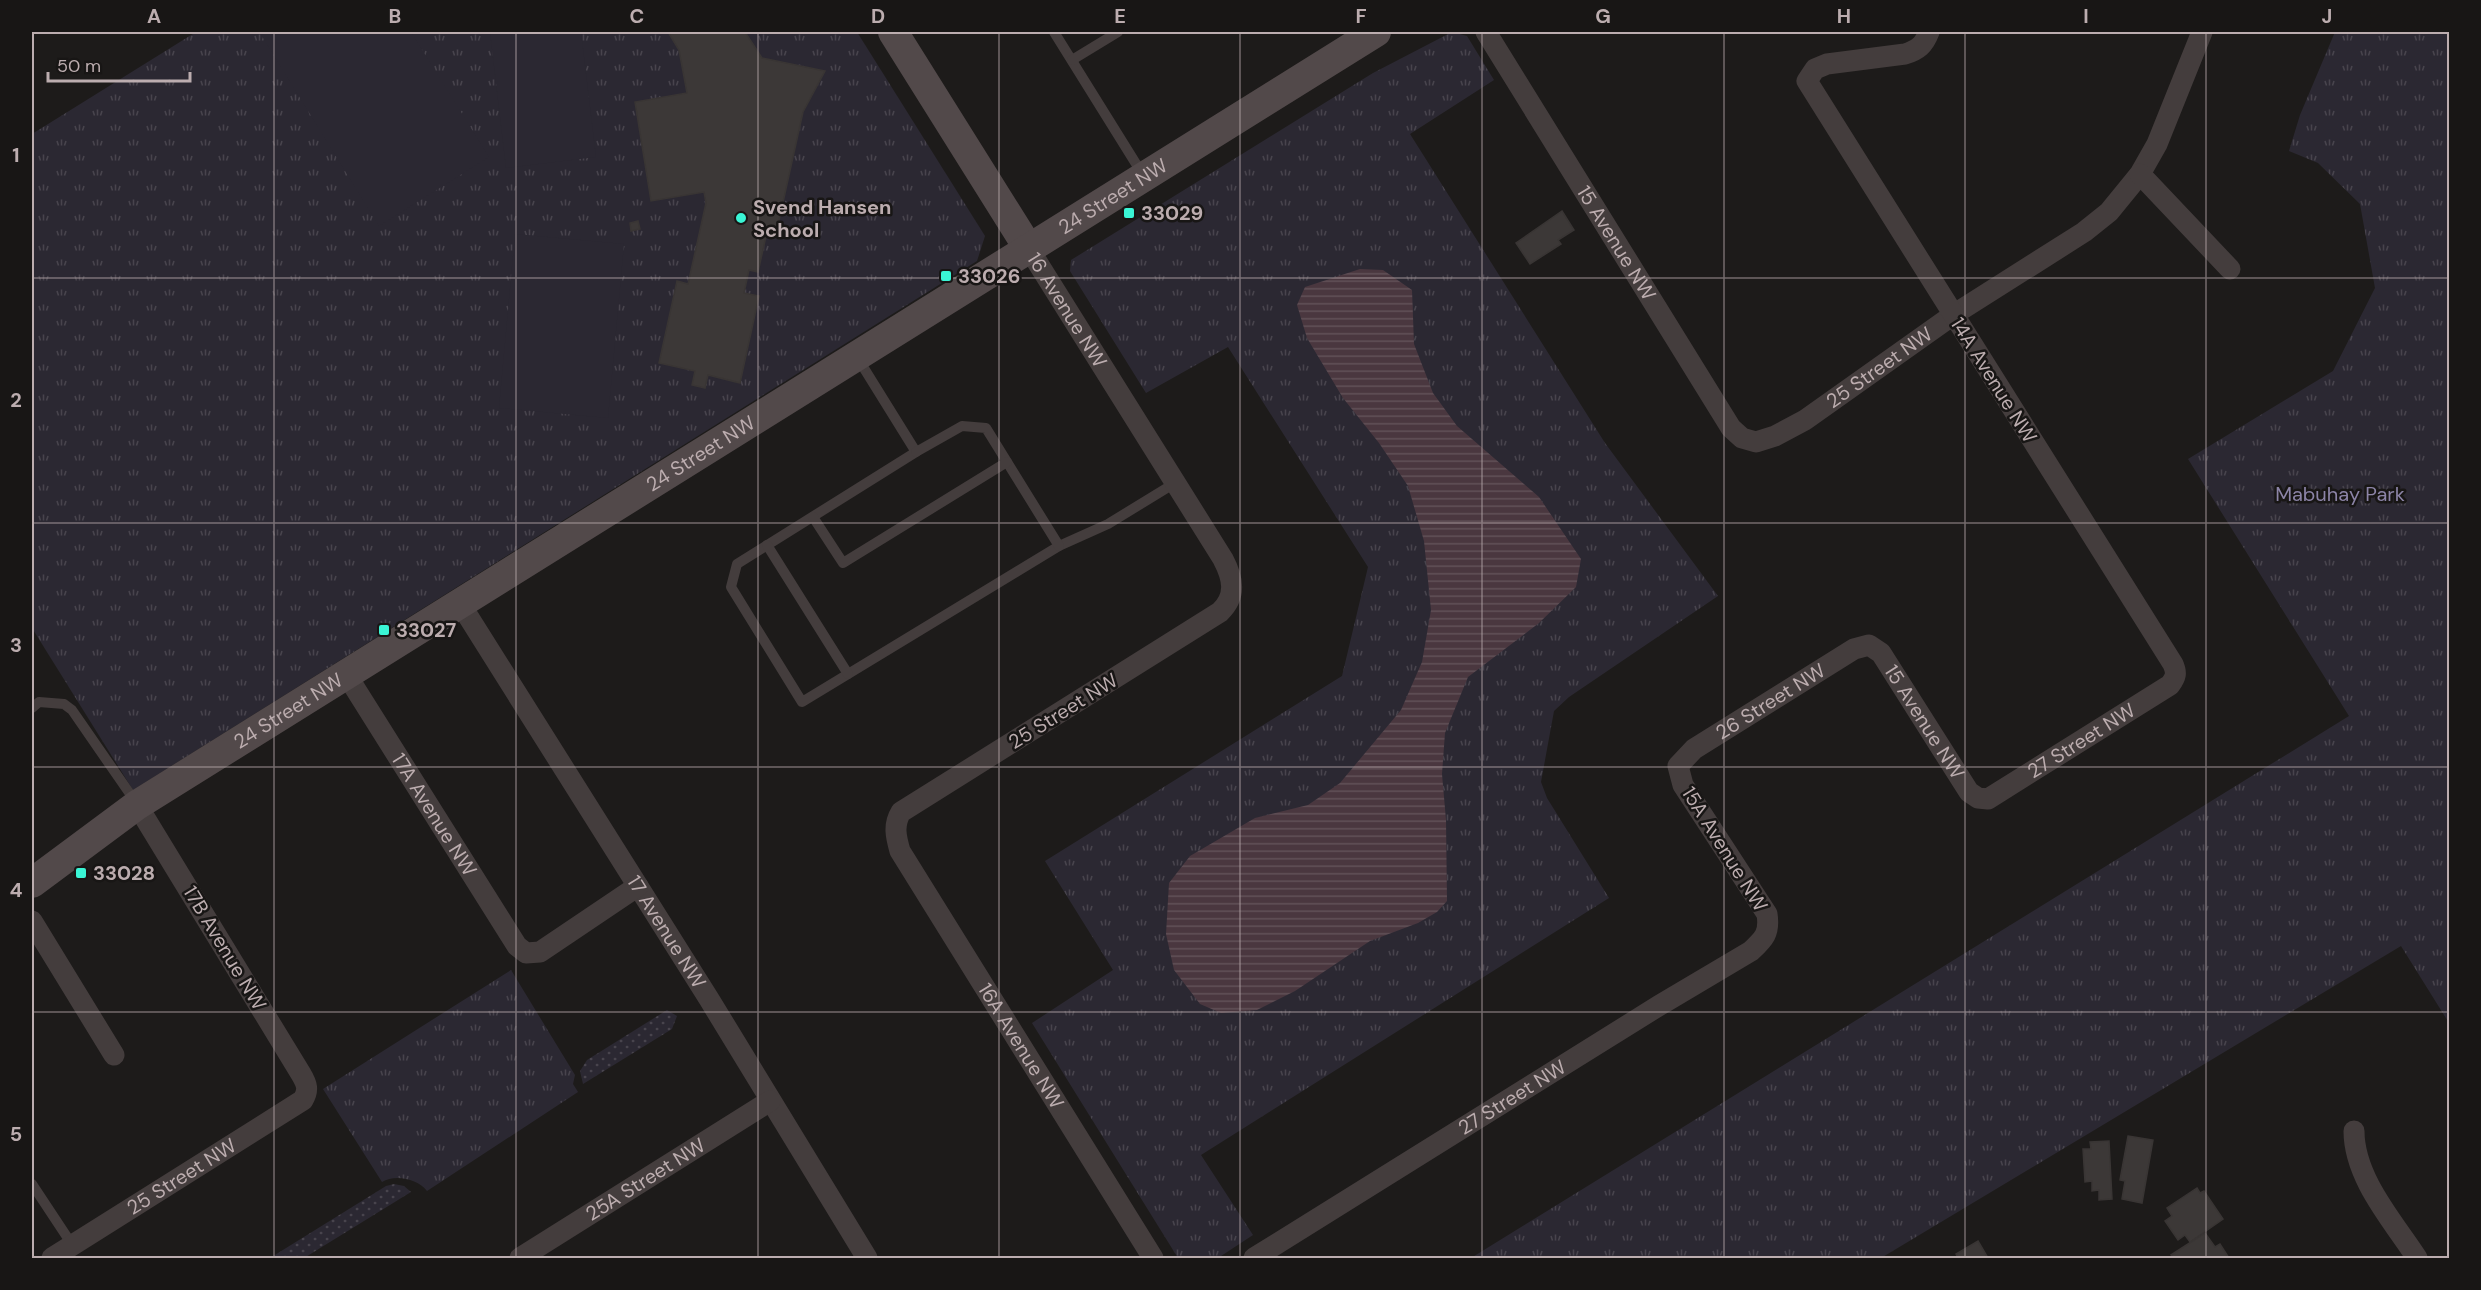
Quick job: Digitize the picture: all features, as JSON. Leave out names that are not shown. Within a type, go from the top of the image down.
[{"type":"street","name":"16 Avenue NW","points":[[894,32],[1230,571],[1232,591]]},
{"type":"street","name":"24 Street NW","points":[[32,883],[137,805],[461,605],[1376,32]]},
{"type":"street","name":"15 Avenue NW","points":[[1486,32],[1731,428],[1742,438],[1756,442]]},
{"type":"street","name":"14A Avenue NW","points":[[1929,32],[1926,41],[1917,50],[1905,54],[1845,61],[1815,69],[1807,81],[2177,672]]},
{"type":"street","name":"25 Street NW","points":[[1756,442],[1775,436],[1805,420],[1953,315],[2084,232],[2109,212],[2140,174],[2157,144],[2202,32]]},
{"type":"street","points":[[2140,174],[2230,269]]},
{"type":"street","name":"25 Street NW","points":[[896,830],[896,820],[901,812],[1220,612],[1230,600],[1232,591]]},
{"type":"street","name":"17 Avenue NW","points":[[461,605],[638,886],[867,1258]]},
{"type":"street","name":"15 Avenue NW","points":[[1869,645],[1881,653],[1961,782],[1978,798]]},
{"type":"street","name":"26 Street NW","points":[[1678,766],[1694,749],[1854,649],[1869,645]]},
{"type":"street","name":"27 Street NW","points":[[1978,798],[1988,799],[2002,791],[2170,685],[2177,672]]},
{"type":"street","name":"17A Avenue NW","points":[[346,674],[517,946],[526,953],[540,952],[638,886]]},
{"type":"street","name":"15A Avenue NW","points":[[1678,766],[1683,785],[1767,914],[1768,933]]},
{"type":"street","name":"17B Avenue NW","points":[[137,805],[301,1074],[307,1085],[307,1093]]},
{"type":"street","name":"16A Avenue NW","points":[[896,830],[900,851],[906,861],[1153,1258]]},
{"type":"street","points":[[32,921],[114,1055]]},
{"type":"street","name":"27 Street NW","points":[[1254,1258],[1660,1005],[1751,951],[1768,933]]},
{"type":"street","name":"25 Street NW","points":[[52,1258],[303,1100],[307,1093]]},
{"type":"street","name":"25A Street NW","points":[[520,1258],[770,1101]]},
{"type":"street","points":[[2354,1131],[2354,1149],[2363,1174],[2417,1258]]},
{"type":"lane","points":[[1053,32],[1144,178]]},
{"type":"lane","points":[[1072,60],[1118,32]]},
{"type":"lane","points":[[857,357],[916,452]]},
{"type":"lane","points":[[1059,546],[986,428],[962,426],[916,452],[737,564],[731,587],[802,702],[1059,546],[1108,524],[1175,483]]},
{"type":"lane","points":[[813,517],[843,563],[1007,462]]},
{"type":"lane","points":[[767,545],[848,674]]},
{"type":"lane","points":[[32,708],[39,702],[64,704],[72,710],[137,805]]},
{"type":"lane","points":[[32,1184],[73,1246]]},
{"type":"green space","points":[[196,32],[857,32],[985,236],[977,261],[133,790],[32,628],[32,134]]},
{"type":"green space","points":[[411,32],[489,157],[379,226],[260,33]]},
{"type":"green space","points":[[490,32],[581,32],[596,157],[506,168]]},
{"type":"green space","points":[[1452,32],[1467,36],[1494,80],[1410,134],[1605,443],[1718,596],[1569,697],[1554,711],[1541,782],[1547,798],[1609,898],[1201,1155],[1253,1235],[1218,1258],[1178,1258],[1032,1023],[1113,970],[1045,861],[1342,676],[1368,567],[1228,347],[1146,393],[1070,271],[1071,260],[1373,73]]},
{"type":"green space","name":"Mabuhay Park","points":[[2335,32],[2446,32],[2449,35],[2449,1023],[2401,946],[1881,1258],[1471,1258],[2349,716],[2188,459],[2333,371],[2375,288],[2360,204],[2318,163],[2289,151],[2300,115]]},
{"type":"green space","points":[[515,234],[624,244],[608,418],[499,408]]},
{"type":"green space","points":[[511,970],[575,1075],[573,1084],[578,1092],[427,1191],[418,1183],[406,1179],[393,1178],[382,1182],[323,1089]]},
{"type":"green space","points":[[667,1010],[677,1016],[672,1029],[583,1084],[580,1071],[587,1060]]},
{"type":"green space","points":[[394,1184],[404,1186],[411,1192],[304,1258],[270,1258],[386,1186]]},
{"type":"shaded area","points":[[1360,269],[1383,270],[1412,290],[1414,344],[1433,393],[1457,426],[1539,497],[1581,559],[1576,587],[1539,623],[1468,677],[1445,733],[1442,774],[1446,820],[1447,901],[1437,912],[1418,923],[1370,941],[1295,991],[1257,1010],[1221,1013],[1200,1004],[1174,970],[1166,934],[1169,883],[1190,856],[1255,818],[1308,805],[1340,783],[1401,710],[1422,662],[1431,610],[1424,541],[1408,486],[1379,443],[1343,398],[1307,338],[1297,305],[1305,287]]},
{"type":"building","name":"Svend Hansen School","points":[[668,32],[745,32],[762,58],[825,71],[803,112],[776,234],[767,232],[758,272],[749,270],[744,293],[759,296],[740,383],[708,375],[705,388],[692,385],[695,371],[659,363],[677,281],[688,284],[706,203],[704,192],[651,201],[635,102],[687,93],[679,50]]},
{"type":"building","points":[[1562,211],[1574,230],[1558,240],[1561,244],[1530,264],[1516,243]]},
{"type":"building","points":[[638,221],[640,229],[631,231],[630,223]]},
{"type":"building","points":[[2128,1136],[2153,1140],[2142,1203],[2122,1199],[2125,1181],[2120,1180]]},
{"type":"building","points":[[2109,1141],[2112,1199],[2099,1200],[2099,1190],[2092,1191],[2092,1181],[2085,1182],[2083,1149],[2091,1149],[2090,1142]]},
{"type":"building","points":[[2197,1188],[2200,1193],[2204,1191],[2223,1219],[2190,1242],[2185,1235],[2178,1240],[2165,1221],[2172,1216],[2167,1208]]},
{"type":"building","points":[[2205,1233],[2215,1247],[2220,1244],[2229,1258],[2174,1258],[2171,1255]]},
{"type":"building","points":[[1978,1241],[1988,1258],[1958,1258],[1956,1254]]},
{"type":"place","name":"33029","points":[[1129,213]]},
{"type":"place","name":"Svend Hansen School","points":[[741,218]]},
{"type":"place","name":"33026","points":[[946,276]]},
{"type":"place","name":"33027","points":[[384,630]]},
{"type":"place","name":"33028","points":[[81,873]]}]
